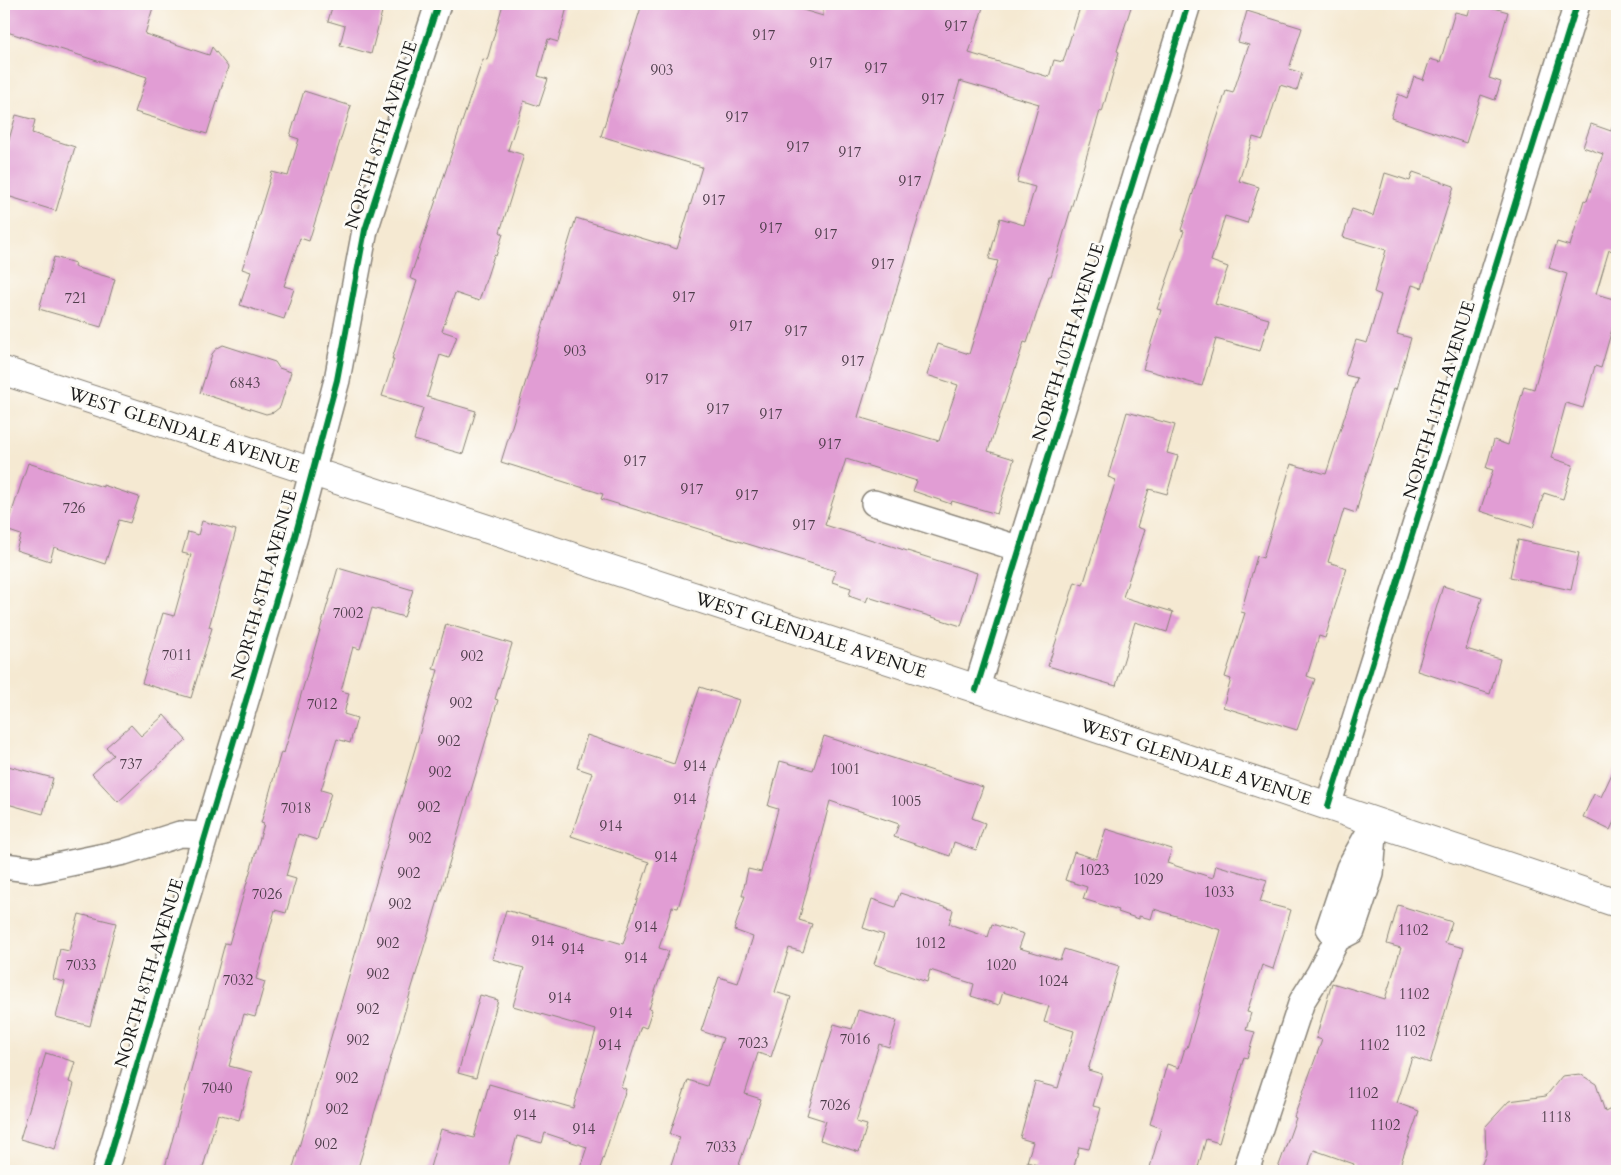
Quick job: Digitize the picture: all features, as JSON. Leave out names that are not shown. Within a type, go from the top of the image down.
[{"type":"main road","name":"WEST GLENDALE AVENUE","points":[[4,371],[1328,806],[1617,903]]},
{"type":"street","name":"NORTH 8TH AVENUE","points":[[105,1171],[294,540],[338,380],[365,230],[438,4]]},
{"type":"street","name":"NORTH 10TH AVENUE","points":[[976,690],[1188,4]]},
{"type":"street","name":"NORTH 11TH AVENUE","points":[[1328,806],[1577,4]]},
{"type":"street","points":[[874,503],[1020,549]]},
{"type":"street","points":[[1246,1171],[1302,1001],[1338,939],[1352,932],[1371,874],[1375,822]]},
{"type":"street","points":[[4,866],[37,870],[124,852],[180,834],[205,835]]},
{"type":"building","points":[[4,4],[154,4],[145,34],[209,55],[212,47],[228,67],[207,134],[135,112],[147,77],[4,31]]},
{"type":"building","points":[[333,4],[384,4],[371,54],[340,45],[345,26],[328,21]]},
{"type":"building","points":[[503,4],[557,4],[567,7],[558,42],[548,39],[538,76],[548,79],[539,106],[524,101],[508,150],[524,155],[500,232],[503,234],[479,301],[455,293],[442,331],[457,336],[449,358],[440,355],[427,397],[476,411],[463,454],[414,440],[423,408],[382,396],[417,281],[410,278],[483,59],[487,60]]},
{"type":"building","points":[[642,4],[783,4],[823,16],[823,4],[984,4],[969,53],[1049,77],[1054,60],[1063,62],[1081,4],[1132,4],[1117,51],[1119,52],[1102,112],[1100,111],[1051,276],[1049,276],[1027,343],[1024,342],[988,451],[1014,459],[997,514],[952,501],[951,504],[913,491],[917,481],[846,459],[825,525],[977,573],[961,626],[868,597],[866,602],[849,596],[851,588],[832,582],[836,571],[601,499],[603,494],[501,462],[576,218],[677,249],[702,167],[601,136]],"holes":[[[960,81],[1039,104],[1017,182],[1035,187],[1024,225],[1000,218],[989,259],[998,261],[969,354],[938,344],[927,375],[958,385],[939,441],[858,417]]]},
{"type":"building","points":[[1471,4],[1480,4],[1508,12],[1489,78],[1501,82],[1495,100],[1481,95],[1466,143],[1391,118],[1398,94],[1407,98],[1414,77],[1423,80],[1430,59],[1440,62],[1455,12],[1468,15]]},
{"type":"building","points":[[1247,11],[1302,28],[1289,69],[1302,73],[1297,90],[1280,85],[1263,140],[1253,137],[1239,181],[1259,187],[1247,223],[1225,216],[1211,261],[1228,267],[1215,304],[1269,319],[1260,351],[1216,339],[1202,386],[1143,369],[1161,310],[1157,309],[1184,231],[1181,230],[1226,91],[1233,93],[1249,45],[1238,42]]},
{"type":"building","points":[[304,91],[351,106],[309,241],[300,238],[284,286],[294,289],[284,319],[240,305],[251,272],[242,269],[272,172],[288,176],[299,139],[290,136]]},
{"type":"building","points":[[16,115],[35,120],[32,133],[75,147],[56,211],[4,195],[4,157]]},
{"type":"building","points":[[1614,123],[1617,124],[1617,252],[1609,250],[1596,294],[1617,300],[1617,312],[1601,368],[1595,366],[1583,408],[1566,403],[1551,458],[1573,465],[1563,499],[1544,493],[1533,528],[1480,511],[1493,470],[1486,468],[1494,440],[1508,445],[1524,386],[1534,389],[1567,274],[1549,268],[1557,242],[1570,246],[1584,200],[1587,201],[1603,154],[1583,147],[1591,124],[1611,131]]},
{"type":"building","points":[[1413,172],[1454,186],[1422,288],[1412,285],[1397,334],[1411,338],[1396,390],[1393,389],[1360,494],[1356,513],[1344,509],[1328,562],[1347,568],[1325,638],[1319,636],[1307,676],[1315,679],[1297,730],[1223,707],[1231,679],[1225,677],[1245,613],[1241,612],[1257,556],[1263,558],[1291,464],[1326,474],[1357,378],[1345,375],[1356,340],[1367,343],[1381,295],[1374,292],[1386,250],[1343,237],[1352,209],[1373,216],[1385,173],[1410,181]]},
{"type":"building","points":[[54,257],[75,263],[74,267],[115,279],[101,327],[39,309]]},
{"type":"building","points":[[223,345],[275,362],[279,368],[291,372],[280,407],[274,412],[266,414],[200,393],[212,354]]},
{"type":"building","points":[[1127,412],[1175,425],[1167,453],[1178,456],[1167,494],[1149,489],[1137,527],[1145,530],[1123,597],[1173,612],[1167,632],[1135,622],[1116,686],[1048,666],[1075,582],[1083,585],[1116,480],[1108,477]]},
{"type":"building","points":[[28,463],[139,497],[130,523],[119,520],[105,564],[54,547],[50,561],[16,550],[21,535],[6,530]]},
{"type":"building","points":[[202,521],[236,530],[209,627],[212,628],[191,698],[142,683],[163,613],[174,616],[191,555],[182,553],[188,532],[198,535]]},
{"type":"building","points":[[1518,540],[1579,553],[1571,590],[1510,577]]},
{"type":"building","points":[[338,568],[413,590],[404,617],[372,608],[360,649],[353,647],[341,691],[349,693],[344,714],[357,718],[350,743],[337,739],[321,790],[331,793],[317,840],[298,834],[286,876],[296,879],[286,913],[275,910],[256,979],[265,982],[255,1017],[244,1014],[229,1066],[252,1072],[239,1120],[218,1114],[202,1171],[164,1171],[225,943],[229,944],[264,824],[261,823],[281,752],[284,753]]},
{"type":"building","points":[[1443,586],[1482,598],[1466,649],[1500,659],[1490,694],[1417,671]]},
{"type":"building","points":[[446,624],[512,644],[495,699],[498,700],[357,1171],[292,1171],[438,670],[433,669]]},
{"type":"building","points":[[700,687],[739,700],[715,772],[678,908],[672,907],[659,948],[669,951],[649,1009],[652,1010],[646,1028],[641,1026],[621,1087],[626,1089],[599,1171],[579,1171],[587,1147],[545,1133],[542,1143],[517,1136],[507,1171],[429,1171],[441,1129],[474,1138],[489,1084],[573,1108],[596,1030],[513,1006],[524,968],[492,959],[506,910],[623,944],[649,862],[571,836],[592,773],[577,768],[587,735],[674,764]]},
{"type":"building","points":[[164,715],[186,740],[118,802],[92,774],[113,755],[106,747],[131,725],[141,736]]},
{"type":"building","points":[[824,736],[983,787],[972,818],[985,823],[976,850],[954,842],[950,856],[894,837],[899,824],[830,801],[799,920],[812,924],[803,952],[789,948],[775,992],[791,997],[771,1057],[758,1053],[745,1094],[761,1099],[737,1171],[669,1171],[680,1137],[670,1134],[688,1080],[707,1086],[723,1038],[701,1031],[719,977],[738,983],[753,937],[734,930],[745,896],[742,896],[748,869],[761,872],[778,809],[768,806],[780,761],[813,770]]},
{"type":"building","points":[[1617,763],[1617,815],[1610,830],[1583,817],[1594,794],[1601,797]]},
{"type":"building","points":[[4,765],[53,778],[43,814],[4,803]]},
{"type":"building","points":[[1106,829],[1172,849],[1167,863],[1213,878],[1216,865],[1267,880],[1260,902],[1291,910],[1273,969],[1262,965],[1247,1012],[1251,1013],[1246,1030],[1255,1032],[1247,1058],[1244,1057],[1219,1143],[1206,1139],[1197,1171],[1149,1171],[1161,1128],[1150,1124],[1167,1064],[1179,1068],[1185,1048],[1187,1048],[1221,930],[1154,909],[1151,919],[1139,916],[1139,919],[1118,912],[1119,910],[1083,899],[1087,887],[1065,880],[1074,852],[1096,859]]},
{"type":"building","points":[[900,893],[953,910],[949,924],[988,937],[992,924],[1024,934],[1019,948],[1060,960],[1064,949],[1119,966],[1088,1070],[1102,1074],[1093,1106],[1101,1108],[1089,1149],[1079,1147],[1073,1171],[1035,1171],[1037,1165],[1027,1162],[1033,1142],[1020,1138],[1035,1082],[1058,1088],[1074,1031],[1044,1022],[1049,1006],[1003,992],[999,1005],[971,996],[974,984],[930,970],[927,982],[874,964],[884,935],[863,928],[872,899],[895,907]]},
{"type":"building","points":[[1398,905],[1452,922],[1445,943],[1464,948],[1430,1063],[1412,1057],[1397,1103],[1419,1111],[1398,1171],[1352,1171],[1354,1164],[1314,1150],[1307,1171],[1277,1171],[1322,1040],[1316,1038],[1332,983],[1385,999],[1401,948],[1387,944]]},
{"type":"building","points":[[79,914],[116,923],[90,1026],[56,1017],[65,982],[53,979],[60,949],[69,951]]},
{"type":"building","points":[[480,995],[498,1000],[476,1078],[458,1073]]},
{"type":"building","points":[[858,1010],[897,1021],[889,1047],[879,1044],[856,1122],[867,1125],[859,1152],[820,1140],[826,1121],[807,1115],[834,1024],[852,1029]]},
{"type":"building","points":[[46,1053],[75,1062],[69,1082],[74,1084],[55,1149],[20,1139]]},
{"type":"building","points":[[1580,1074],[1596,1084],[1605,1112],[1617,1106],[1617,1171],[1479,1171],[1486,1154],[1485,1127],[1509,1101],[1546,1096],[1562,1076]]},
{"type":"cycle path","points":[[105,1171],[294,540],[337,380],[365,230],[438,4]]},
{"type":"cycle path","points":[[976,690],[1188,4]]},
{"type":"cycle path","points":[[1328,806],[1577,4]]}]
